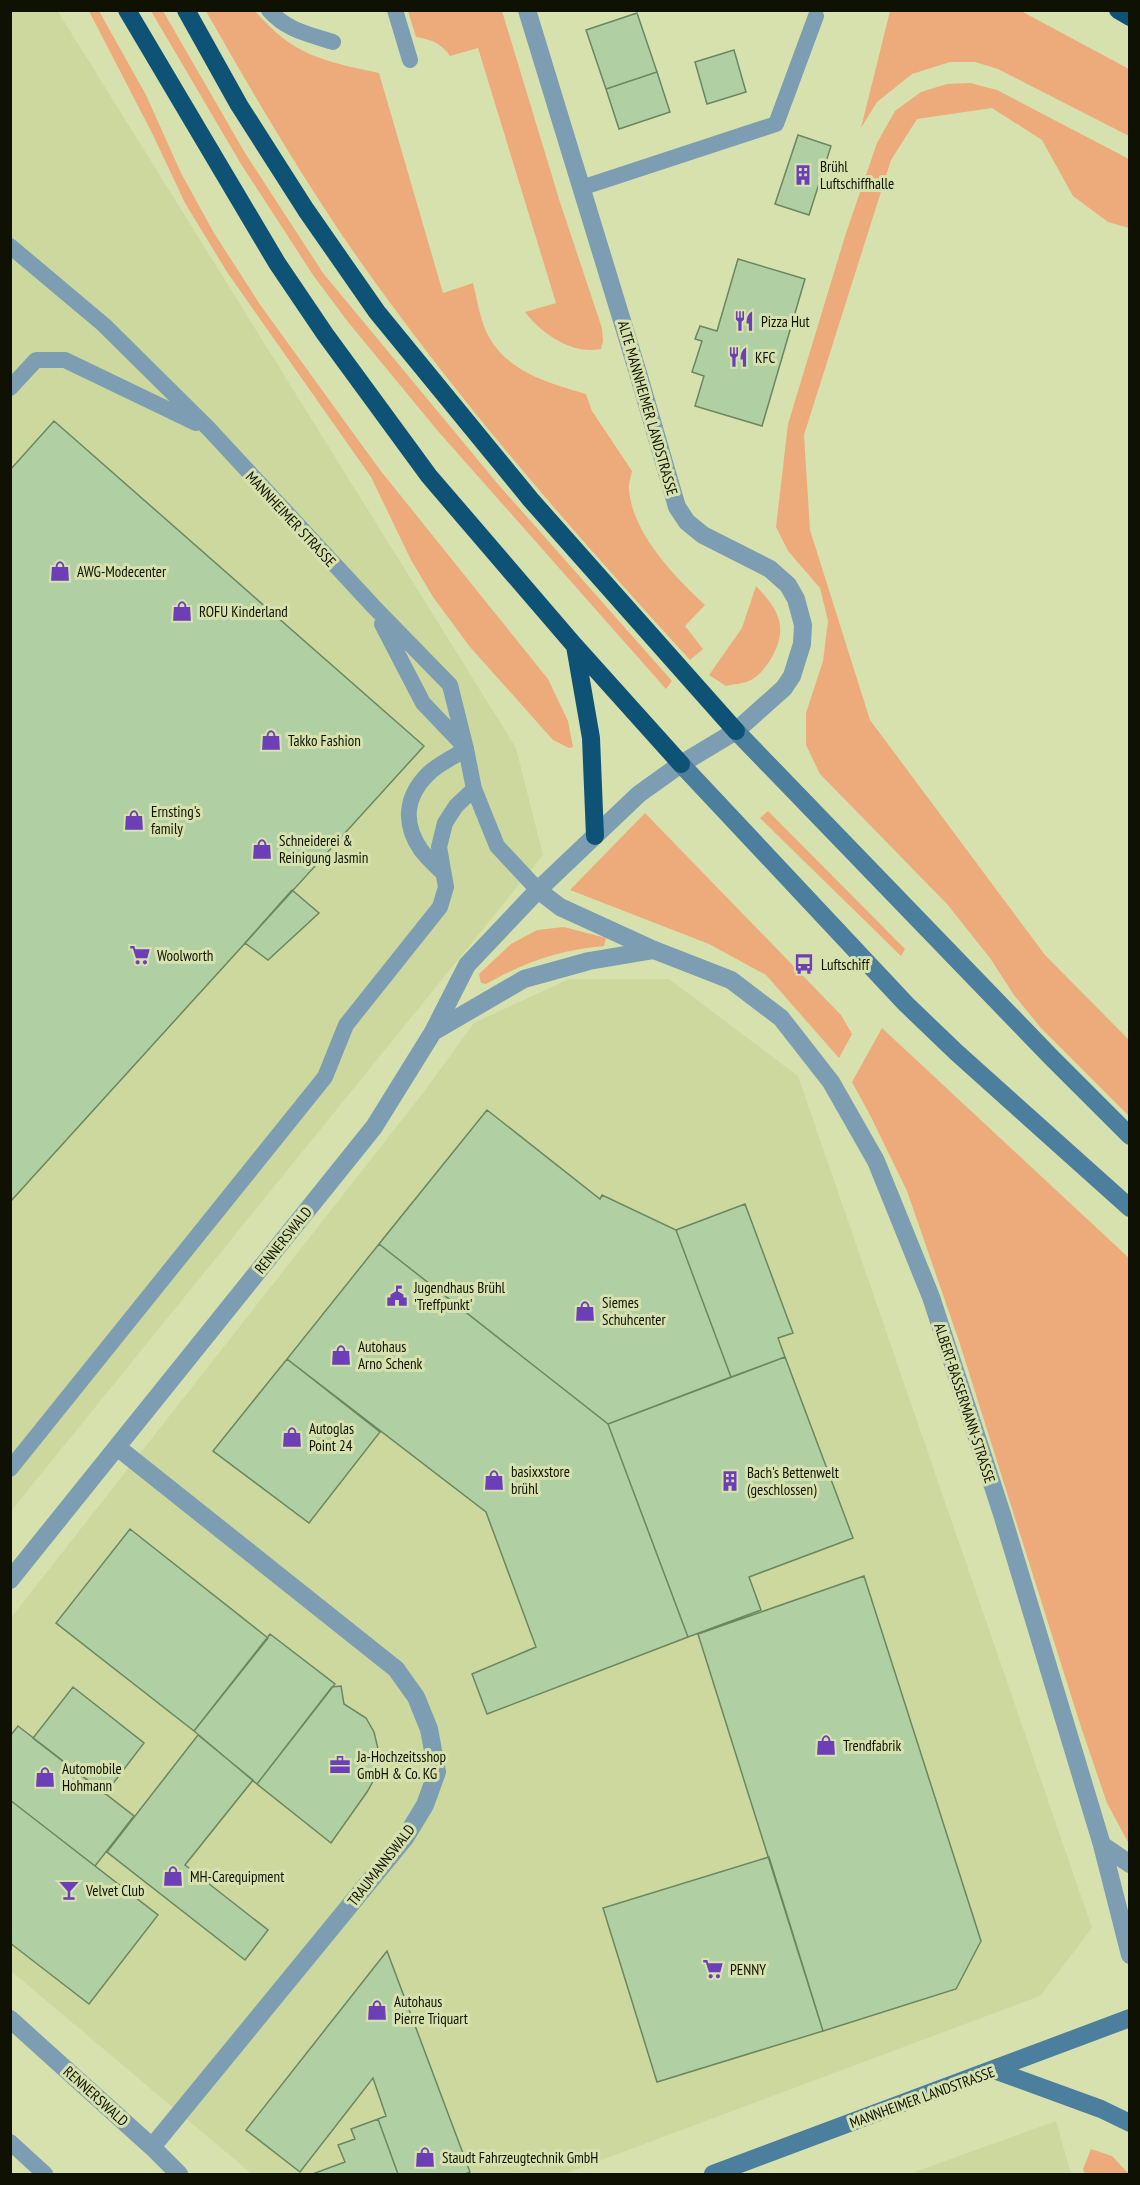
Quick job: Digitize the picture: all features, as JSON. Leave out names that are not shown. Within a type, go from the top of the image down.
[{"type":"highway","points":[[127,10],[277,263],[325,334],[429,476],[575,646],[681,764]]},
{"type":"highway","points":[[186,10],[239,105],[306,210],[377,312],[531,500],[736,731]]},
{"type":"highway","points":[[1118,10],[1130,17]]},
{"type":"highway","points":[[575,646],[591,738],[595,836]]},
{"type":"main road","points":[[736,731],[1050,1057],[1130,1136]]},
{"type":"main road","points":[[681,764],[906,1004],[956,1052],[1130,1208]]},
{"type":"main road","name":"MANNHEIMER LANDSTRASSE","points":[[713,2175],[1130,2018]]},
{"type":"main road","points":[[994,2070],[1101,2109],[1130,2123]]},
{"type":"street","name":"ALTE MANNHEIMER LANDSTRASSE","points":[[527,10],[677,507],[687,522],[703,535],[770,569],[782,578],[796,599],[803,625],[802,644],[792,676],[784,688],[736,731],[681,764],[639,794],[595,836]]},
{"type":"street","name":"RENNERSWALD","points":[[10,1580],[374,1127],[433,1032],[467,965],[538,890],[595,836]]},
{"type":"street","name":"ALBERT-BASSERMANN-STRASSE","points":[[538,890],[560,907],[654,950],[730,980],[781,1018],[831,1082],[876,1161],[931,1297],[1002,1514],[1102,1845],[1130,1955]]},
{"type":"street","points":[[433,1032],[524,979],[589,961],[654,950]]},
{"type":"street","name":"TRAUMANNSWALD","points":[[117,1447],[396,1669],[416,1697],[429,1730],[437,1772],[425,1805],[405,1838],[152,2147]]},
{"type":"street","points":[[1102,1845],[1130,1864]]},
{"type":"street","name":"RENNERSWALD","points":[[10,2019],[152,2147],[179,2175]]},
{"type":"lane","points":[[269,10],[278,21],[290,28],[333,42]]},
{"type":"lane","points":[[395,10],[410,60]]},
{"type":"lane","points":[[581,188],[776,124],[816,15]]},
{"type":"lane","name":"MANNHEIMER STRASSE","points":[[10,246],[104,325],[209,429],[374,608],[450,685],[474,789],[497,846],[538,890]]},
{"type":"lane","points":[[10,388],[36,360],[65,360],[209,429]]},
{"type":"lane","name":"MANNHEIMER STRASSE","points":[[374,608],[423,703],[466,749]]},
{"type":"lane","points":[[443,873],[422,851],[410,832],[407,813],[414,794],[427,775],[466,749]]},
{"type":"lane","points":[[10,1469],[325,1077],[346,1025],[440,907],[446,887],[439,847],[445,823],[456,806],[474,789]]},
{"type":"lane","points":[[10,2142],[45,2175]]},
{"type":"shaded area","points":[[57,10],[516,748],[543,855],[11,1511],[10,11]]},
{"type":"shaded area","points":[[89,11],[99,11],[146,95],[181,173],[214,233],[261,306],[380,470],[548,679],[568,721],[573,747],[569,748],[553,740],[470,647],[433,597],[411,560],[371,477],[227,272],[185,203]]},
{"type":"shaded area","points":[[151,11],[163,11],[245,153],[323,273],[497,483],[672,681],[666,689],[437,430],[348,322],[313,275],[241,164]]},
{"type":"shaded area","points":[[206,11],[255,11],[283,38],[311,54],[341,65],[379,73],[443,293],[473,283],[486,332],[497,349],[508,360],[545,381],[586,394],[592,411],[632,471],[629,488],[632,506],[647,538],[668,567],[705,605],[685,626],[703,649],[690,660],[601,562],[515,461],[392,305],[314,192],[258,102]]},
{"type":"shaded area","points":[[408,11],[502,11],[559,199],[602,328],[601,349],[579,349],[558,341],[540,328],[525,312],[556,303],[478,48],[450,56],[436,43],[416,37]]},
{"type":"shaded area","points":[[890,11],[1021,11],[1129,69],[1129,136],[998,69],[975,62],[950,62],[912,74],[877,102],[861,128]]},
{"type":"shaded area","points":[[970,83],[997,90],[1129,159],[1129,228],[1108,222],[1073,196],[1042,140],[992,108],[917,119],[891,160],[804,435],[810,530],[870,720],[1045,955],[1129,1040],[1129,1116],[1041,1028],[947,904],[820,774],[806,745],[806,713],[823,661],[828,621],[820,588],[788,551],[776,527],[788,424],[846,233],[877,143],[895,111],[921,92],[947,84]]},
{"type":"shaded area","points":[[756,586],[770,602],[779,618],[780,636],[777,646],[768,664],[756,676],[747,682],[726,686],[709,675],[742,628]]},
{"type":"shaded area","points":[[768,811],[905,949],[901,956],[760,818]]},
{"type":"shaded area","points":[[645,813],[841,1015],[852,1034],[839,1058],[766,975],[709,944],[570,890]]},
{"type":"shaded area","points":[[564,927],[606,938],[604,946],[543,958],[486,984],[481,983],[479,974],[511,944],[537,930]]},
{"type":"shaded area","points":[[569,979],[669,979],[798,1076],[1092,1928],[1040,1996],[564,2174],[252,2174],[11,1971],[10,1619],[423,1093],[474,1023]]},
{"type":"shaded area","points":[[882,1028],[1129,1258],[1129,1844],[1107,1803],[1081,1727],[959,1341],[907,1191],[852,1082]]},
{"type":"shaded area","points":[[1056,2121],[1071,2174],[909,2174]]},
{"type":"shaded area","points":[[1091,2149],[1112,2156],[1129,2174],[1085,2174],[1083,2169]]},
{"type":"building","points":[[637,13],[657,72],[606,89],[586,30]]},
{"type":"building","points":[[734,50],[746,92],[707,104],[695,62]]},
{"type":"building","points":[[657,72],[670,112],[619,129],[606,89]]},
{"type":"building","name":"Brühl Luftschiffhalle","points":[[798,135],[831,146],[809,215],[775,204]]},
{"type":"building","points":[[738,259],[805,279],[762,426],[695,406],[704,376],[692,372],[702,341],[695,339],[700,326],[717,331]]},
{"type":"building","points":[[54,421],[424,746],[10,1202],[10,470]]},
{"type":"building","points":[[292,890],[319,913],[268,960],[245,943]]},
{"type":"building","name":"Siemes Schuhcenter","points":[[487,1110],[600,1199],[602,1195],[676,1230],[731,1377],[608,1424],[379,1244]]},
{"type":"building","points":[[745,1204],[793,1333],[778,1338],[785,1357],[731,1377],[676,1230]]},
{"type":"building","points":[[379,1244],[608,1424],[688,1637],[487,1714],[472,1674],[536,1647],[486,1512],[287,1359]]},
{"type":"building","name":"Bach's Bettenwelt (geschlossen)","points":[[785,1357],[853,1538],[749,1577],[761,1610],[688,1637],[608,1424]]},
{"type":"building","points":[[287,1359],[380,1432],[309,1523],[213,1451]]},
{"type":"building","points":[[130,1529],[268,1638],[194,1731],[56,1623]]},
{"type":"building","name":"Trendfabrik","points":[[864,1576],[981,1941],[956,1989],[823,2031],[698,1634]]},
{"type":"building","points":[[270,1634],[335,1684],[257,1784],[194,1731]]},
{"type":"building","points":[[341,1686],[344,1704],[366,1718],[374,1732],[379,1753],[376,1776],[331,1843],[257,1784],[332,1687]]},
{"type":"building","points":[[73,1687],[144,1743],[105,1794],[33,1738]]},
{"type":"building","points":[[18,1726],[134,1816],[95,1866],[10,1800],[10,1736]]},
{"type":"building","points":[[198,1735],[253,1780],[185,1865],[268,1930],[245,1960],[107,1852]]},
{"type":"building","name":"Velvet Club","points":[[10,1800],[158,1915],[89,2004],[10,1943]]},
{"type":"building","name":"PENNY","points":[[769,1857],[823,2031],[657,2082],[603,1908]]},
{"type":"building","points":[[387,1951],[470,2172],[465,2174],[398,2174],[378,2119],[386,2116],[373,2078],[300,2172],[246,2130]]},
{"type":"building","points":[[378,2119],[398,2174],[315,2173],[345,2162],[338,2145],[355,2139],[351,2129]]},
{"type":"place","name":"Brühl Luftschiffhalle","points":[[803,175]]},
{"type":"place","name":"Pizza Hut","points":[[744,321]]},
{"type":"place","name":"KFC","points":[[738,357]]},
{"type":"place","name":"AWG-Modecenter","points":[[60,571]]},
{"type":"place","name":"ROFU Kinderland","points":[[182,611]]},
{"type":"place","name":"Takko Fashion","points":[[271,740]]},
{"type":"place","name":"Ernsting's family","points":[[134,820]]},
{"type":"place","name":"Schneiderei & Reinigung Jasmin","points":[[262,849]]},
{"type":"place","name":"Woolworth","points":[[140,955]]},
{"type":"place","name":"Luftschiff","points":[[804,964]]},
{"type":"place","name":"Jugendhaus Brühl 'Treffpunkt'","points":[[397,1296]]},
{"type":"place","name":"Siemes Schuhcenter","points":[[585,1311]]},
{"type":"place","name":"Autohaus Arno Schenk","points":[[341,1355]]},
{"type":"place","name":"Autoglas Point 24","points":[[292,1437]]},
{"type":"place","name":"basixxstore brühl","points":[[494,1480]]},
{"type":"place","name":"Bach's Bettenwelt (geschlossen)","points":[[730,1481]]},
{"type":"place","name":"Trendfabrik","points":[[826,1745]]},
{"type":"place","name":"Ja-Hochzeitsshop GmbH & Co. KG","points":[[340,1765]]},
{"type":"place","name":"Automobile Hohmann","points":[[45,1777]]},
{"type":"place","name":"MH-Carequipment","points":[[173,1876]]},
{"type":"place","name":"Velvet Club","points":[[69,1890]]},
{"type":"place","name":"PENNY","points":[[713,1969]]},
{"type":"place","name":"Autohaus Pierre Triquart","points":[[377,2010]]},
{"type":"place","name":"Staudt Fahrzeugtechnik GmbH","points":[[425,2157]]}]
